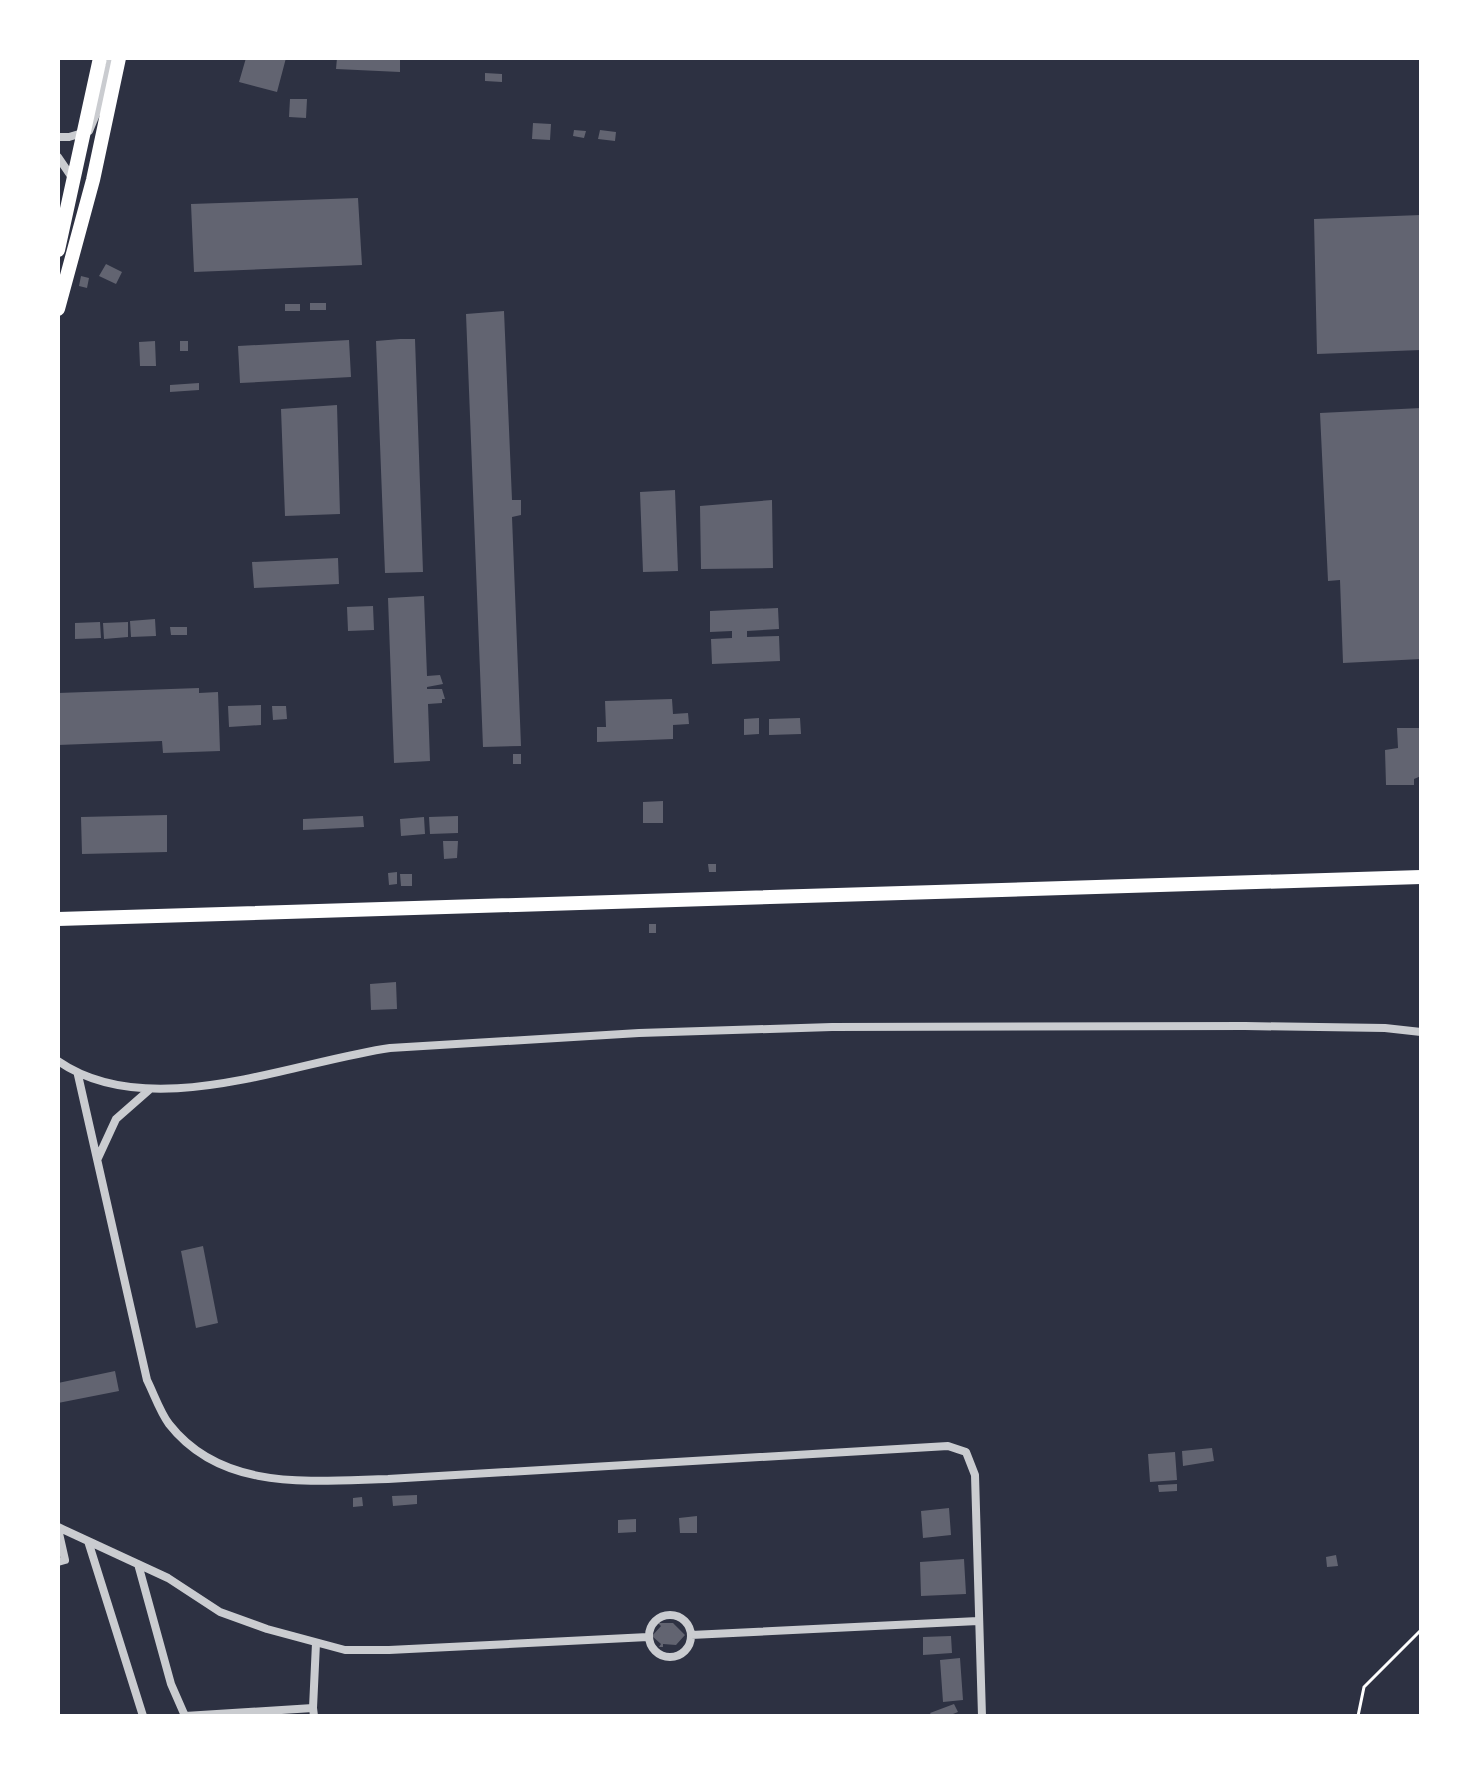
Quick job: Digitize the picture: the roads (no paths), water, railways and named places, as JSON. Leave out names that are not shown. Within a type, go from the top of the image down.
[{"type":"main road","points":[[58,250],[100,58]]},
{"type":"main road","points":[[58,309],[93,180],[119,58]]},
{"type":"main road","points":[[58,919],[1421,877]]},
{"type":"street","points":[[58,137],[89,131],[111,58]]},
{"type":"street","points":[[58,157],[73,179]]},
{"type":"street","points":[[58,1061],[78,1075],[149,1090],[218,1083],[390,1048],[639,1033],[832,1027],[1229,1026],[1385,1028],[1421,1032]]},
{"type":"street","points":[[78,1075],[147,1380],[168,1423],[199,1454],[236,1472],[296,1481],[388,1479],[948,1446],[966,1452],[975,1475],[982,1716]]},
{"type":"street","points":[[98,1159],[116,1119],[149,1090]]},
{"type":"street","points":[[58,1528],[168,1578],[220,1612],[267,1629],[345,1650],[648,1637]]},
{"type":"street","points":[[58,1528],[65,1560],[58,1562]]},
{"type":"street","points":[[88,1541],[143,1716]]},
{"type":"street","points":[[138,1564],[171,1684],[185,1716],[313,1712],[316,1643]]},
{"type":"street","points":[[669,1615],[682,1618],[691,1635],[687,1649],[667,1658],[654,1651],[648,1637],[656,1619],[669,1615]]},
{"type":"street","points":[[691,1635],[978,1621]]}]
